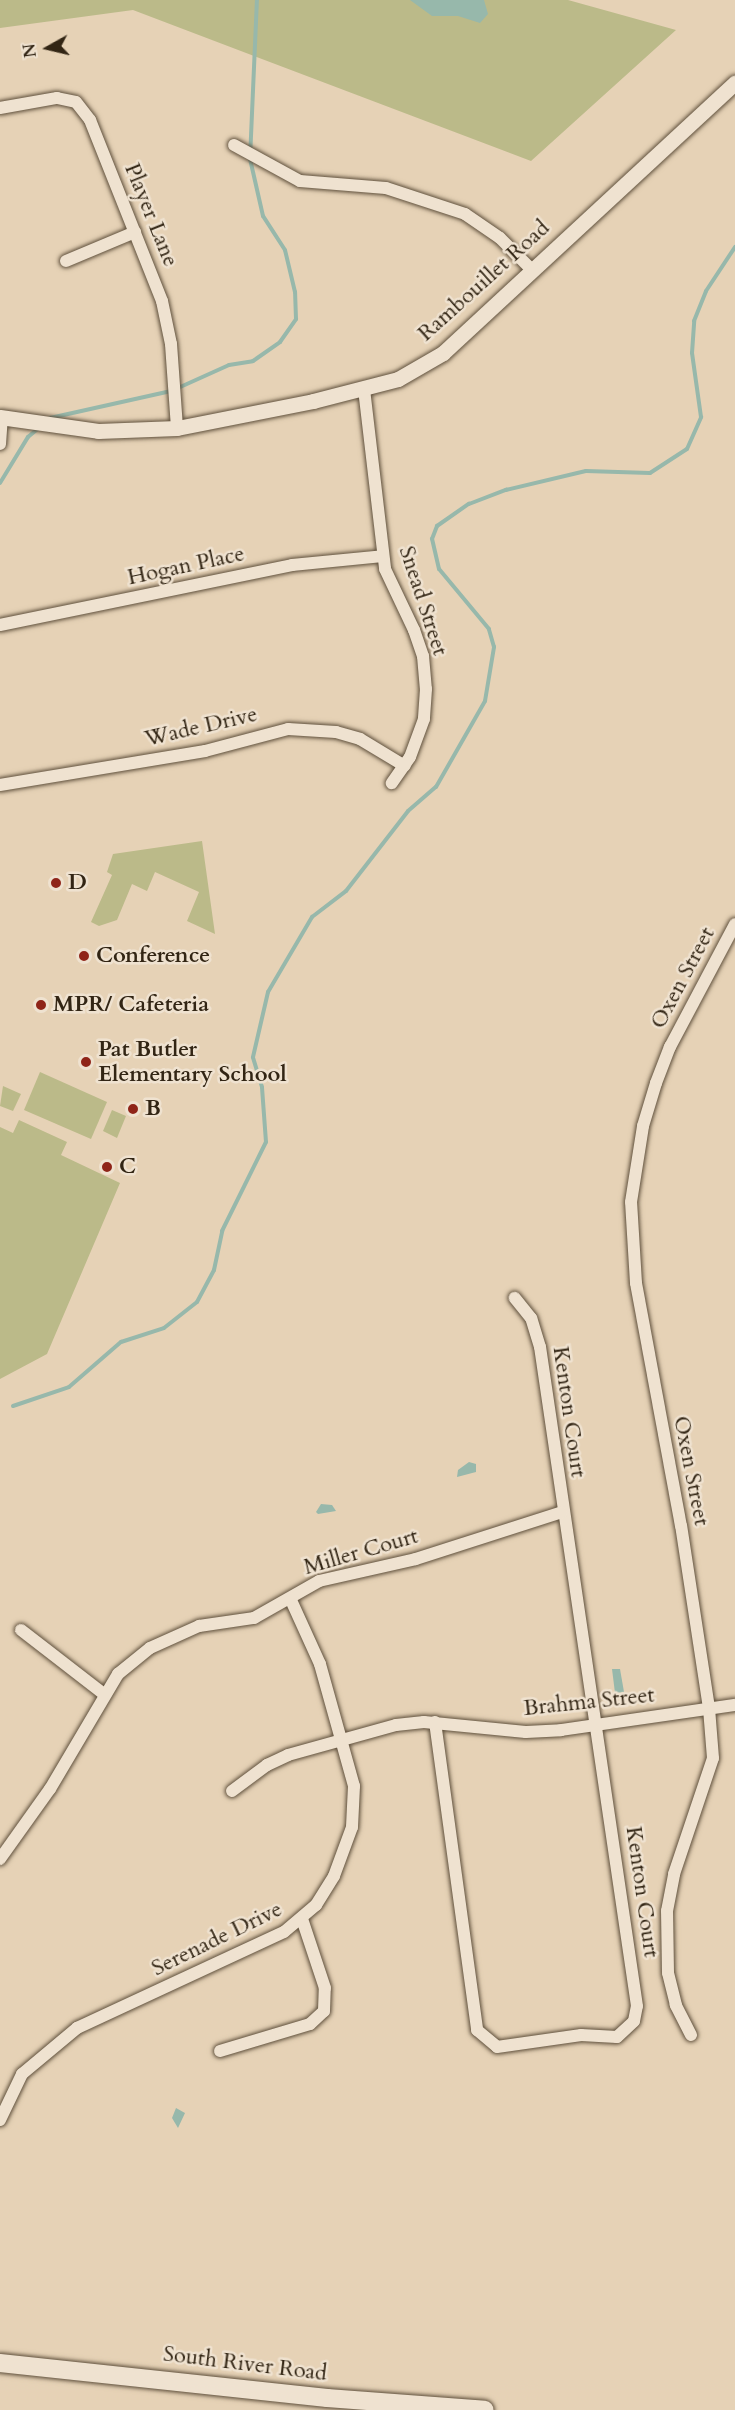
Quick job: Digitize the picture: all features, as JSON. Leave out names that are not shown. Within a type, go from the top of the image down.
[{"type":"main road","name":"South River Road","points":[[0,2363],[326,2404],[485,2410]]},
{"type":"street","name":"Rambouillet Road","points":[[1,417],[98,431],[177,428],[364,389],[398,379],[443,353],[735,83]]},
{"type":"street","name":"Player Lane","points":[[0,108],[57,98],[82,106],[162,301],[171,344],[177,428]]},
{"type":"street","points":[[234,145],[300,181],[386,188],[465,214],[500,238],[532,270]]},
{"type":"street","points":[[66,261],[135,232]]},
{"type":"street","name":"Snead Street","points":[[364,389],[383,556],[389,581],[423,656],[424,719],[405,766],[392,783]]},
{"type":"street","points":[[0,444],[1,417]]},
{"type":"street","name":"Hogan Place","points":[[0,625],[292,565],[383,556]]},
{"type":"street","name":"Wade Drive","points":[[0,785],[205,751],[288,729],[336,732],[360,740],[405,766]]},
{"type":"street","name":"Oxen Street","points":[[691,2035],[676,2005],[668,1973],[667,1911],[674,1874],[711,1771],[709,1708],[681,1526],[636,1283],[631,1202],[643,1126],[656,1083],[670,1047],[735,924]]},
{"type":"street","name":"Kenton Court","points":[[435,1722],[477,2030],[497,2047],[581,2036],[617,2037],[634,2021],[637,2006],[597,1725],[562,1512],[540,1347],[531,1318],[515,1298]]},
{"type":"street","name":"Miller Court","points":[[0,1859],[50,1789],[118,1674],[150,1648],[199,1626],[254,1618],[319,1581],[416,1559],[562,1512]]},
{"type":"street","name":"Serenade Drive","points":[[0,2120],[22,2074],[77,2028],[284,1932],[302,1919],[334,1876],[352,1827],[354,1786],[321,1664],[290,1598]]},
{"type":"street","points":[[21,1630],[105,1695]]},
{"type":"street","name":"Brahma Street","points":[[232,1791],[267,1765],[396,1725],[435,1722],[526,1732],[597,1725],[735,1705]]},
{"type":"street","points":[[220,2050],[310,2024],[324,2011],[325,1988],[302,1919]]},
{"type":"shaded area","points":[[0,0],[568,0],[676,30],[531,161],[133,10],[0,28]]},
{"type":"shaded area","points":[[410,0],[484,0],[488,14],[480,23],[458,16],[432,16]]},
{"type":"shaded area","points":[[202,841],[215,934],[187,921],[199,892],[155,872],[147,891],[132,884],[117,920],[99,926],[91,922],[112,875],[107,872],[113,854]]},
{"type":"shaded area","points":[[40,1072],[107,1102],[91,1139],[24,1110]]},
{"type":"shaded area","points":[[3,1086],[21,1094],[13,1111],[0,1106]]},
{"type":"shaded area","points":[[112,1110],[126,1116],[117,1138],[103,1131]]},
{"type":"shaded area","points":[[19,1120],[67,1142],[61,1155],[120,1183],[47,1354],[0,1379],[0,1127],[13,1133]]},
{"type":"shaded area","points":[[469,1462],[476,1464],[476,1472],[457,1477],[458,1470]]},
{"type":"shaded area","points":[[321,1504],[332,1505],[336,1511],[318,1514],[316,1512]]},
{"type":"shaded area","points":[[612,1669],[620,1669],[624,1692],[615,1693]]},
{"type":"shaded area","points":[[176,2108],[185,2113],[178,2128],[172,2118]]},
{"type":"waterway","points":[[178,388],[229,365],[253,361],[280,342],[296,319],[295,292],[285,250],[263,216],[250,159],[257,0]]},
{"type":"waterway","points":[[13,1406],[69,1387],[121,1342],[164,1328],[197,1302],[214,1270],[222,1231],[266,1142],[262,1087],[253,1057],[268,992],[312,917],[346,891],[408,811],[436,787],[485,701],[494,647],[489,629],[439,569],[432,539],[437,526],[469,504],[506,490],[586,471],[650,473],[687,449],[701,417],[692,353],[694,321],[706,291],[735,247]]},
{"type":"waterway","points":[[50,418],[171,391]]},
{"type":"waterway","points":[[0,483],[28,437],[40,427]]},
{"type":"place","name":"D","points":[[56,883]]},
{"type":"place","name":"Conference","points":[[84,956]]},
{"type":"place","name":"MPR/ Cafeteria","points":[[41,1005]]},
{"type":"place","name":"Pat Butler Elementary School","points":[[86,1062]]},
{"type":"place","name":"B","points":[[133,1109]]},
{"type":"place","name":"C","points":[[107,1167]]}]
